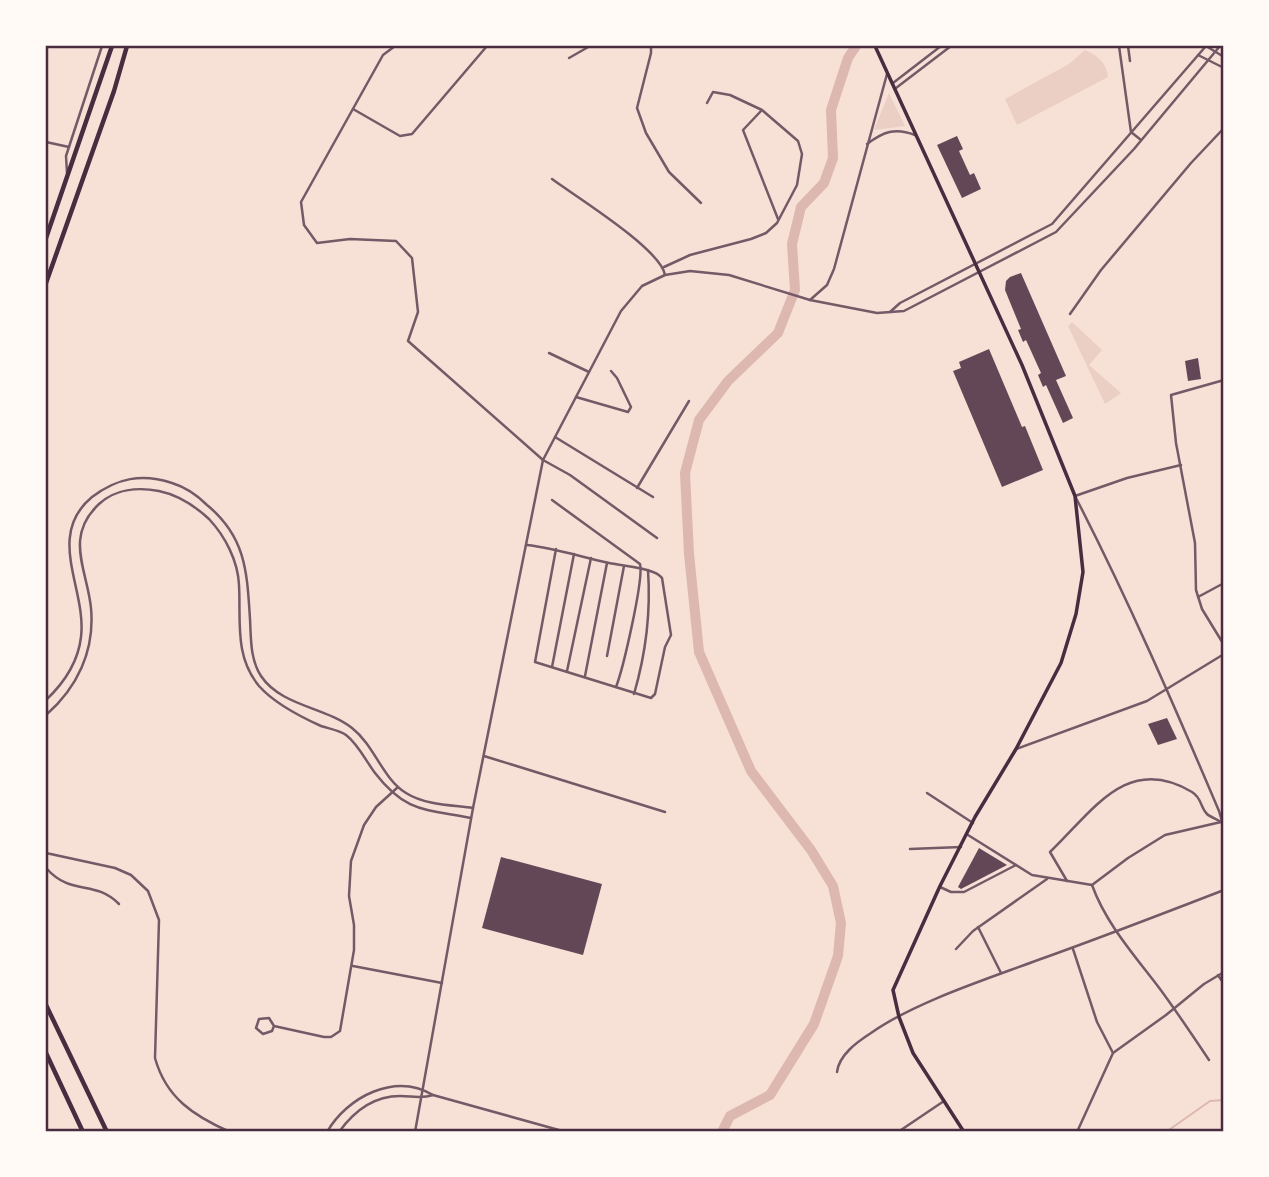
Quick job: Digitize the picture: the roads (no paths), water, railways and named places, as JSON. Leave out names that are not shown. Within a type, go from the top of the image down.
[{"type":"highway","points":[[46,238],[112,46]]},
{"type":"highway","points":[[46,283],[114,91],[127,46]]},
{"type":"highway","points":[[46,1005],[107,1132]]},
{"type":"highway","points":[[46,1053],[83,1132]]},
{"type":"main road","points":[[875,46],[1022,365],[1075,496],[1083,572],[1076,614],[1061,663],[940,886],[893,990],[899,1017],[913,1053],[964,1132]]},
{"type":"street","points":[[67,177],[65,156],[102,46]]},
{"type":"street","points":[[395,46],[383,55],[301,202],[304,225],[317,243],[350,239],[396,241],[412,258],[414,272],[418,312],[408,341],[543,460],[570,475],[657,538]]},
{"type":"street","points":[[353,109],[400,136],[412,134],[486,46]]},
{"type":"street","points":[[569,58],[590,46]]},
{"type":"street","points":[[651,46],[637,108],[646,133],[669,172],[701,203]]},
{"type":"street","points":[[893,82],[941,46]]},
{"type":"street","points":[[896,89],[951,46]]},
{"type":"street","points":[[1119,46],[1131,132],[1141,140]]},
{"type":"street","points":[[1128,46],[1130,61]]},
{"type":"street","points":[[890,312],[900,303],[1052,224],[1206,46],[1223,57]]},
{"type":"street","points":[[415,1132],[471,818],[543,460],[621,311],[642,285],[665,275],[708,271],[810,299],[877,313],[904,311],[1056,232],[1141,140],[1220,46]]},
{"type":"street","points":[[1198,55],[1223,68]]},
{"type":"street","points":[[810,299],[827,285],[834,269],[888,72]]},
{"type":"street","points":[[664,267],[690,255],[760,237],[772,229],[797,185],[802,154],[798,141],[762,110],[744,100],[717,92],[709,96],[707,103]]},
{"type":"street","points":[[762,110],[743,130],[779,219]]},
{"type":"street","points":[[1070,314],[1101,270],[1223,128]]},
{"type":"street","points":[[867,144],[879,135],[894,130],[917,136]]},
{"type":"street","points":[[46,142],[69,148]]},
{"type":"street","points":[[552,179],[647,249],[664,267],[665,275]]},
{"type":"street","points":[[549,353],[589,372]]},
{"type":"street","points":[[576,397],[628,412],[631,407],[611,371]]},
{"type":"street","points":[[1223,380],[1171,395],[1195,543],[1198,597],[1223,645]]},
{"type":"street","points":[[636,488],[689,401]]},
{"type":"street","points":[[555,437],[653,497]]},
{"type":"street","points":[[1181,465],[1127,478],[1075,496],[1113,570],[1167,690],[1219,811],[1223,828]]},
{"type":"street","points":[[46,700],[67,678],[82,637],[80,608],[68,549],[75,521],[91,498],[111,485],[132,478],[157,478],[178,485],[195,495],[216,512],[232,531],[247,572],[254,662],[264,680],[295,702],[353,729],[398,787],[415,798],[473,808]]},
{"type":"street","points":[[46,715],[74,685],[90,642],[92,609],[80,555],[82,529],[98,505],[117,493],[140,488],[164,492],[184,500],[202,512],[224,538],[232,554],[239,583],[240,643],[244,659],[260,687],[293,710],[349,737],[391,793],[404,802],[427,811],[471,818]]},
{"type":"street","points":[[552,500],[635,558],[641,569],[623,667],[616,687]]},
{"type":"street","points":[[526,544],[556,550],[574,554],[607,563],[656,572],[664,583],[671,635],[665,647],[655,694],[651,698],[535,662],[556,550]]},
{"type":"street","points":[[552,667],[574,554]]},
{"type":"street","points":[[568,671],[591,558]]},
{"type":"street","points":[[585,676],[607,563]]},
{"type":"street","points":[[607,656],[624,566]]},
{"type":"street","points":[[635,694],[649,624],[648,570]]},
{"type":"street","points":[[1198,597],[1223,583]]},
{"type":"street","points":[[1016,749],[1147,701],[1223,654]]},
{"type":"street","points":[[484,756],[665,812]]},
{"type":"street","points":[[1067,881],[1050,852],[1116,788],[1133,780],[1149,778],[1180,786],[1196,795],[1206,813],[1221,822]]},
{"type":"street","points":[[274,1026],[268,1034],[263,1034],[256,1028],[259,1019],[269,1017],[274,1026],[324,1037],[336,1035],[343,1022],[353,966],[354,925],[349,896],[351,861],[364,825],[376,807],[398,787]]},
{"type":"street","points":[[927,793],[973,822]]},
{"type":"street","points":[[1219,811],[1223,808]]},
{"type":"street","points":[[967,835],[1032,875],[1092,885],[1128,858],[1166,835],[1221,822]]},
{"type":"street","points":[[910,849],[961,847]]},
{"type":"street","points":[[46,853],[115,869],[131,875],[148,891],[159,920],[155,1058],[158,1068],[169,1091],[186,1109],[230,1132]]},
{"type":"street","points":[[940,886],[951,892],[964,892],[1016,865]]},
{"type":"street","points":[[46,868],[67,885],[97,889],[111,896],[119,904]]},
{"type":"street","points":[[956,949],[978,927],[1048,879]]},
{"type":"street","points":[[1092,885],[1097,900],[1116,932],[1174,1008],[1209,1060]]},
{"type":"street","points":[[837,1072],[841,1058],[851,1049],[871,1033],[899,1017],[1002,973],[1223,890]]},
{"type":"street","points":[[978,927],[1002,973]]},
{"type":"street","points":[[1073,948],[1097,1022],[1113,1053]]},
{"type":"street","points":[[353,966],[442,983]]},
{"type":"street","points":[[1077,1132],[1113,1053],[1223,972]]},
{"type":"street","points":[[1218,975],[1223,984]]},
{"type":"street","points":[[327,1132],[337,1116],[365,1095],[389,1087],[411,1086],[433,1095],[566,1132]]},
{"type":"street","points":[[339,1132],[359,1110],[377,1100],[433,1095]]},
{"type":"street","points":[[898,1132],[944,1101]]},
{"type":"waterway","points":[[722,1132],[730,1116],[770,1095],[814,1024],[838,956],[841,923],[833,886],[811,850],[751,771],[699,652],[689,554],[685,473],[699,420],[728,381],[778,333],[795,290],[792,244],[801,207],[824,183],[833,158],[831,110],[848,58],[856,46]]},
{"type":"waterway","points":[[1166,1132],[1210,1101],[1224,1100]]}]
